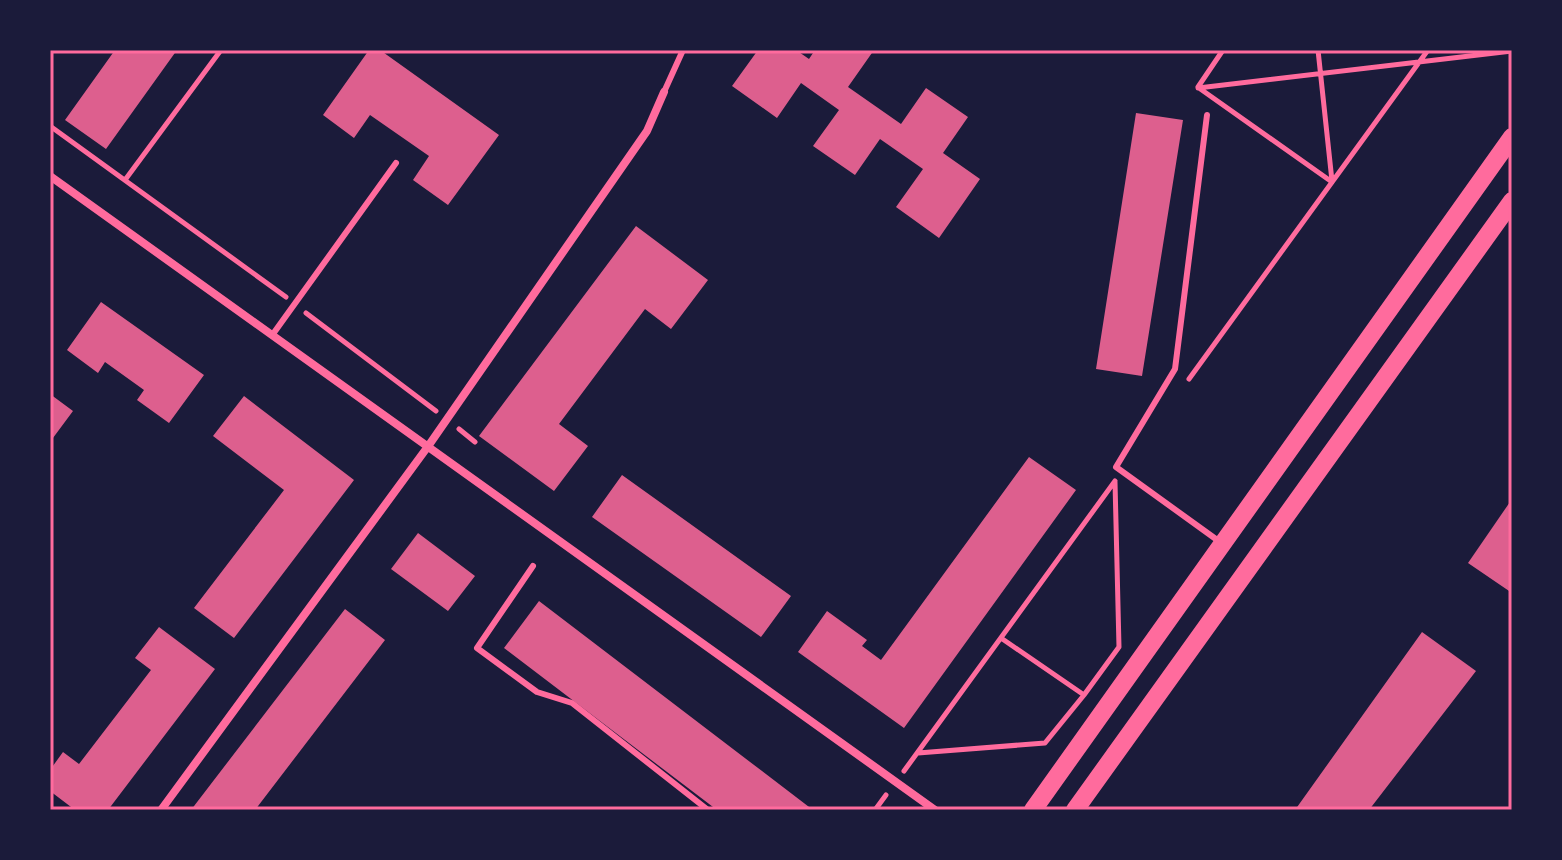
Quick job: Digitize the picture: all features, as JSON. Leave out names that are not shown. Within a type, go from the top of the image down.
[{"type":"main road","points":[[1033,810],[1512,137]]},
{"type":"main road","points":[[1075,810],[1512,201]]},
{"type":"street","points":[[161,810],[429,445],[647,131],[664,92]]},
{"type":"street","points":[[50,176],[935,810]]},
{"type":"lane","points":[[664,92],[683,50]]},
{"type":"lane","points":[[1207,115],[1175,369],[1116,467],[1223,544]]},
{"type":"lane","points":[[273,334],[396,163]]},
{"type":"lane","points":[[533,566],[477,648],[537,692],[572,703],[708,810]]},
{"type":"path","points":[[125,180],[221,50]]},
{"type":"path","points":[[1198,88],[1223,50]]},
{"type":"path","points":[[1198,88],[1332,182],[1318,50]]},
{"type":"path","points":[[1198,88],[1512,51]]},
{"type":"path","points":[[50,126],[429,405]]},
{"type":"path","points":[[918,753],[1045,743],[1119,647],[1115,481]]},
{"type":"path","points":[[1001,638],[1084,695]]},
{"type":"building","points":[[115,50],[177,50],[106,149],[65,120]]},
{"type":"building","points":[[369,50],[380,50],[499,135],[448,205],[413,180],[429,156],[370,115],[354,138],[323,115]]},
{"type":"building","points":[[758,50],[796,50],[809,59],[815,50],[874,50],[848,87],[901,124],[926,88],[968,117],[943,153],[980,179],[939,238],[896,207],[923,169],[880,139],[855,175],[813,146],[839,110],[801,83],[777,118],[732,86]]},
{"type":"building","points":[[1136,113],[1183,120],[1142,376],[1096,369]]},
{"type":"building","points":[[636,226],[708,280],[671,329],[645,309],[559,424],[588,446],[554,491],[479,436]]},
{"type":"building","points":[[101,302],[204,375],[169,423],[137,400],[144,390],[105,362],[98,373],[67,350]]},
{"type":"building","points":[[50,394],[73,411],[50,442]]},
{"type":"building","points":[[244,396],[354,480],[234,638],[194,608],[284,490],[213,436]]},
{"type":"building","points":[[1029,457],[1076,490],[904,728],[798,652],[827,611],[867,640],[862,646],[881,660]]},
{"type":"building","points":[[622,475],[791,596],[761,637],[592,517]]},
{"type":"building","points":[[1512,499],[1512,593],[1468,563]]},
{"type":"building","points":[[418,533],[475,576],[448,611],[391,569]]},
{"type":"building","points":[[539,601],[813,810],[717,810],[504,648]]},
{"type":"building","points":[[345,609],[385,640],[255,810],[191,810]]},
{"type":"building","points":[[159,627],[215,669],[108,810],[75,810],[50,791],[50,770],[63,752],[79,764],[151,670],[135,658]]},
{"type":"building","points":[[1422,632],[1476,671],[1369,810],[1295,810]]}]
